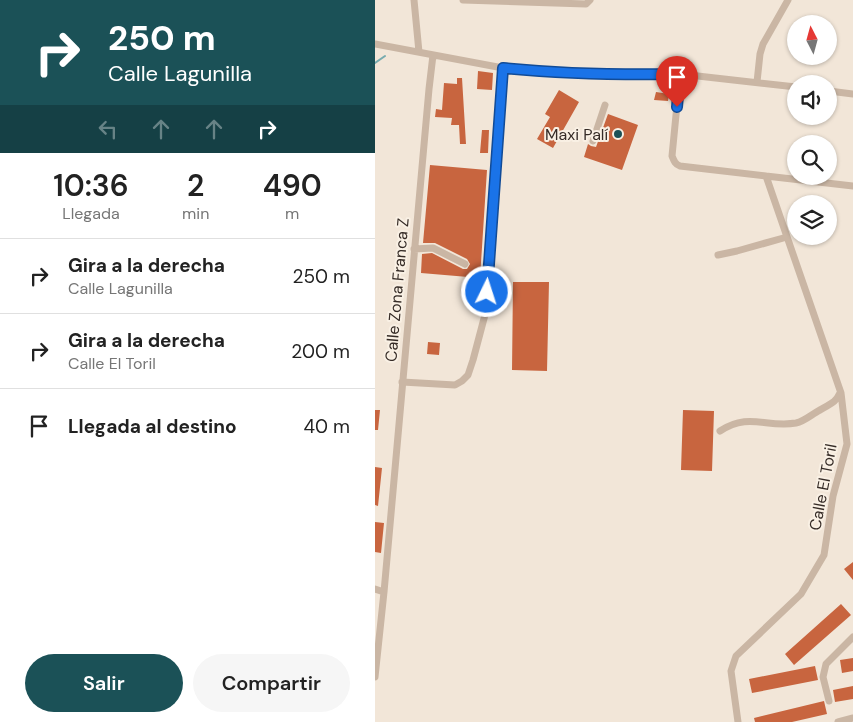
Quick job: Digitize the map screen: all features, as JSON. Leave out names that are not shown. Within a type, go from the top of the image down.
[{"type":"street","points":[[414,0],[419,52]]},
{"type":"street","points":[[463,0],[586,4],[589,1]]},
{"type":"street","points":[[757,82],[763,44],[788,0]]},
{"type":"street","points":[[375,44],[503,68],[577,74],[680,74],[787,86]]},
{"type":"street","name":"Calle Zona Franca Z","points":[[375,677],[379,602],[384,592],[433,55]]},
{"type":"street","points":[[403,382],[455,385],[468,375],[473,360],[486,311],[503,68]]},
{"type":"street","points":[[680,74],[672,156],[677,165],[853,186]]},
{"type":"street","points":[[837,92],[853,94]]},
{"type":"street","points":[[593,141],[605,105]]},
{"type":"street","name":"Calle El Toril","points":[[766,176],[787,237]]},
{"type":"street","points":[[718,255],[737,252],[787,237]]},
{"type":"street","name":"Calle El Toril","points":[[739,722],[731,671],[735,656],[801,594],[824,554],[833,496],[847,444],[841,393],[790,245]]},
{"type":"street","points":[[414,249],[433,248],[465,264]]},
{"type":"street","points":[[720,431],[732,424],[745,421],[775,424],[797,423],[837,400],[841,393]]},
{"type":"street","points":[[375,590],[384,592]]},
{"type":"street","points":[[829,701],[823,677],[827,664],[853,637]]},
{"type":"street","points":[[838,722],[853,718]]},
{"type":"building","points":[[478,71],[493,73],[492,90],[477,89]]},
{"type":"building","points":[[457,78],[462,78],[466,144],[460,144],[459,125],[451,125],[452,118],[435,117],[436,109],[442,110],[444,83],[457,84]]},
{"type":"building","points":[[559,90],[579,102],[553,148],[537,139],[550,117],[545,114]]},
{"type":"building","points":[[656,92],[669,94],[668,101],[654,100]]},
{"type":"building","name":"Maxi Palí","points":[[608,114],[638,125],[622,170],[584,157],[588,144],[596,147]]},
{"type":"building","points":[[482,130],[489,130],[488,153],[480,153]]},
{"type":"building","points":[[430,165],[487,170],[480,278],[421,273],[422,254],[432,253],[463,269],[467,269],[470,264],[467,259],[435,243],[423,243]]},
{"type":"building","points":[[513,282],[549,282],[547,371],[512,370]]},
{"type":"building","points":[[428,342],[440,343],[439,355],[427,354]]},
{"type":"building","points":[[375,410],[380,410],[378,430],[375,430]]},
{"type":"building","points":[[683,410],[714,411],[712,471],[681,470]]},
{"type":"building","points":[[375,467],[382,468],[378,506],[375,505]]},
{"type":"building","points":[[375,522],[384,523],[381,553],[375,552]]},
{"type":"building","points":[[853,562],[853,580],[844,569]]},
{"type":"building","points":[[841,604],[851,615],[794,665],[785,654]]},
{"type":"building","points":[[853,658],[853,671],[842,673],[840,660]]},
{"type":"building","points":[[815,666],[818,680],[752,693],[749,679]]},
{"type":"building","points":[[853,686],[853,699],[835,702],[833,690]]},
{"type":"building","points":[[824,701],[827,714],[792,722],[755,722],[754,718]]},
{"type":"waterway","points":[[375,63],[385,56]]},
{"type":"place","name":"Maxi Palí","points":[[618,134]]},
{"type":"route","points":[[487,292],[503,68],[577,74],[680,74],[677,107]]}]
